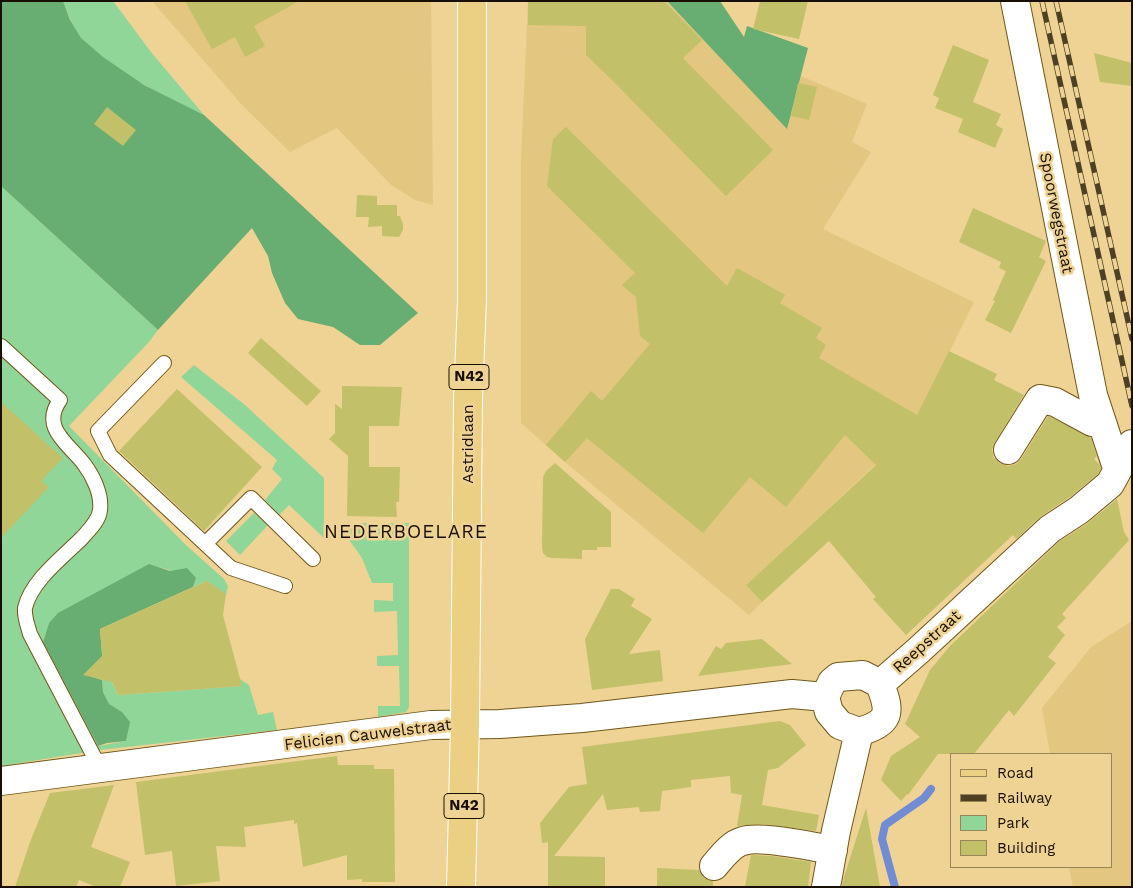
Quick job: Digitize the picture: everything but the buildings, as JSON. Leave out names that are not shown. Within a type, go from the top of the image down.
[{"type":"main road","name":"Astridlaan","points":[[461,887],[465,724],[468,400],[472,289],[472,1]]},
{"type":"street","name":"Spoorwegstraat","points":[[1015,1],[1093,395],[1117,468]]},
{"type":"street","points":[[1008,450],[1040,399],[1055,402],[1092,422],[1102,423]]},
{"type":"street","name":"Reepstraat","points":[[859,732],[875,727],[884,719],[887,703],[880,684],[1050,528],[1079,510],[1110,484],[1117,468],[1132,444]]},
{"type":"street","points":[[826,887],[859,732],[840,725],[829,712],[825,697],[832,682],[838,677],[863,675],[880,684]]},
{"type":"street","name":"Felicien Cauwelstraat","points":[[1,781],[431,725],[500,724],[582,718],[792,694],[825,697]]},
{"type":"street","points":[[714,866],[727,852],[742,841],[756,839],[833,850]]},
{"type":"lane","points":[[1,346],[60,400],[54,411],[53,420],[58,434],[84,464],[96,486],[100,501],[100,512],[92,527],[32,590],[25,609],[30,634],[100,768]]},
{"type":"lane","points":[[164,363],[98,431],[110,455],[231,568],[284,586]]},
{"type":"lane","points":[[206,543],[251,498],[314,559]]},
{"type":"shaded area","points":[[152,1],[431,1],[433,205],[415,200],[391,185],[337,128],[290,152],[242,105]]},
{"type":"shaded area","points":[[528,1],[667,1],[787,128],[801,76],[867,104],[852,142],[871,152],[823,229],[974,302],[918,415],[894,447],[746,585],[762,602],[749,615],[521,423],[521,159]]},
{"type":"shaded area","points":[[1132,621],[1132,887],[1073,887],[1069,868],[1113,868],[1113,753],[1050,753],[1042,708],[1091,647]]},
{"type":"green space","points":[[1,1],[63,1],[70,20],[81,38],[103,57],[144,85],[204,115],[418,313],[380,345],[360,345],[333,327],[298,319],[285,303],[272,273],[268,256],[252,228],[158,330],[1,186]]},
{"type":"green space","points":[[63,1],[113,1],[151,52],[204,115],[124,73],[95,51],[76,31]]},
{"type":"green space","points":[[667,1],[720,1],[744,37],[747,26],[808,48],[787,129]]},
{"type":"green space","points":[[1,186],[158,330],[149,342],[69,426],[186,545],[224,579],[228,586],[226,595],[207,581],[193,587],[196,578],[159,567],[49,623],[43,642],[98,746],[126,741],[122,712],[109,705],[103,692],[102,680],[96,662],[103,664],[118,695],[241,686],[240,679],[249,685],[258,715],[273,712],[277,730],[100,750],[1,766]]},
{"type":"green space","points":[[194,365],[245,405],[324,478],[324,538],[289,505],[279,515],[265,500],[282,479],[272,469],[277,460],[181,377]]},
{"type":"green space","points":[[254,513],[268,525],[240,555],[226,541]]},
{"type":"green space","points":[[350,523],[409,523],[409,707],[406,712],[378,717],[378,706],[400,706],[399,666],[377,666],[377,656],[398,655],[397,611],[374,612],[374,600],[393,601],[393,583],[372,583],[362,558],[345,534]]},
{"type":"green space","points":[[149,564],[170,571],[187,568],[196,578],[193,587],[100,629],[103,664],[84,674],[102,680],[103,692],[109,704],[122,712],[130,722],[126,741],[98,746],[43,642],[49,623],[58,613]]},
{"type":"waterway","points":[[895,887],[882,839],[885,825],[924,798],[931,789]]},
{"type":"railway","points":[[1042,1],[1132,406]]},
{"type":"railway","points":[[1056,1],[1132,339]]},
{"type":"district","name":"NEDERBOELARE","points":[[406,532]]}]
